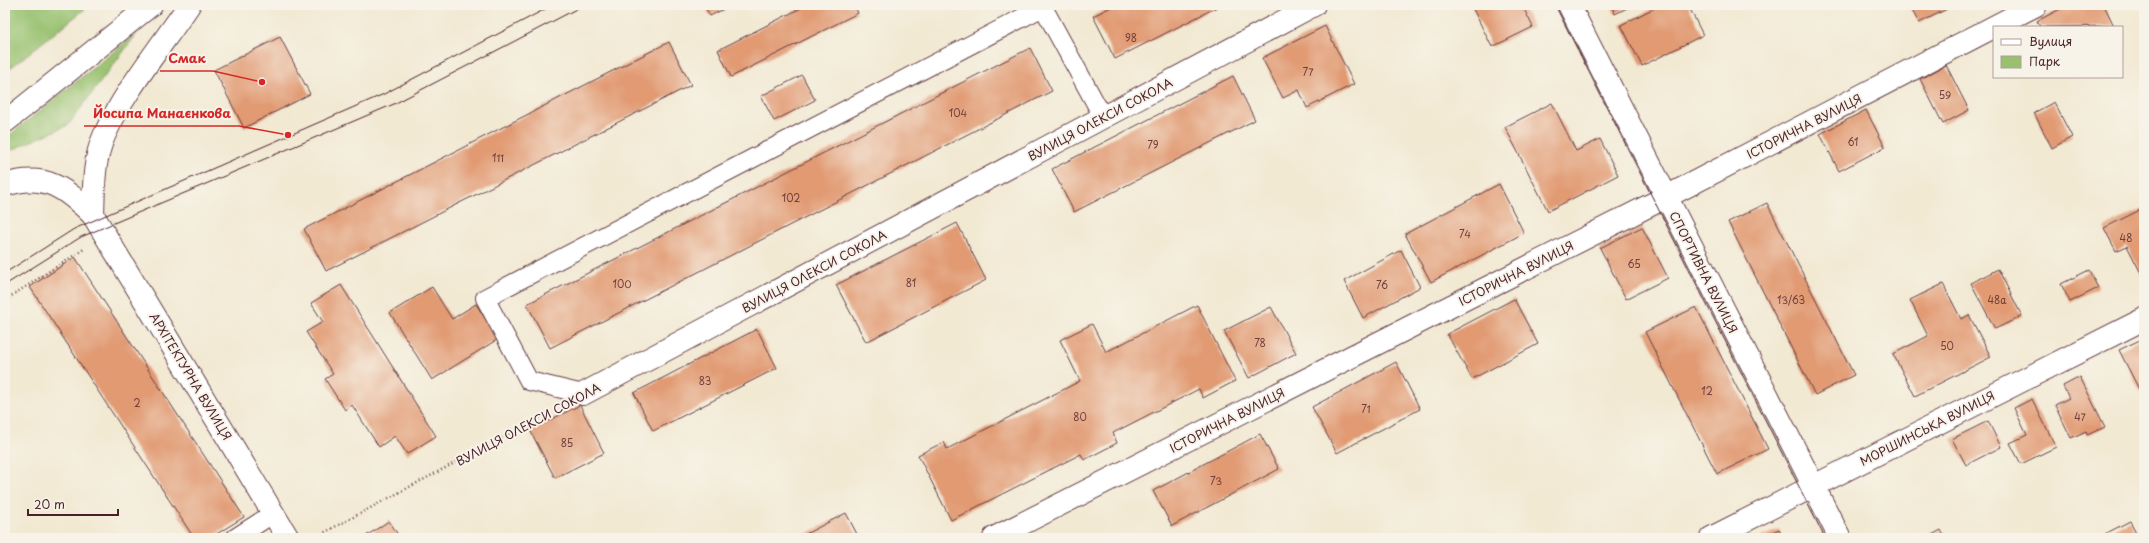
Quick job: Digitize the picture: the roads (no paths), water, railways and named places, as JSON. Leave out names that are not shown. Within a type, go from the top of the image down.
[{"type":"street","points":[[5,122],[151,5]]},
{"type":"street","points":[[93,215],[94,175],[104,137],[123,102],[189,5]]},
{"type":"street","name":"ВУЛИЦЯ ОЛЕКСИ СОКОЛА","points":[[583,394],[1314,5]]},
{"type":"street","name":"СПОРТИВНА ВУЛИЦЯ","points":[[1569,5],[1840,538]]},
{"type":"street","name":"ІСТОРИЧНА ВУЛИЦЯ","points":[[1996,26],[2036,5]]},
{"type":"street","name":"ІСТОРИЧНА ВУЛИЦЯ","points":[[994,538],[1666,197],[1993,27]]},
{"type":"street","name":"АРХІТЕКТУРНА ВУЛИЦЯ","points":[[5,185],[20,180],[46,181],[71,193],[93,215],[288,538]]},
{"type":"street","name":"МОРШИНСЬКА ВУЛИЦЯ","points":[[1711,538],[2144,319]]},
{"type":"lane","points":[[583,394],[529,381],[485,298],[1045,6],[1103,117]]},
{"type":"lane","points":[[235,538],[274,513]]},
{"type":"tram line","points":[[5,273],[74,229],[384,94],[553,5]]},
{"type":"tram line","points":[[5,285],[81,237],[394,104],[584,5]]},
{"type":"tram line","points":[[1555,5],[1825,538]]},
{"type":"place","name":"Смак","points":[[262,82]]},
{"type":"place","name":"Йосипа Манаєнкова","points":[[288,135]]}]
